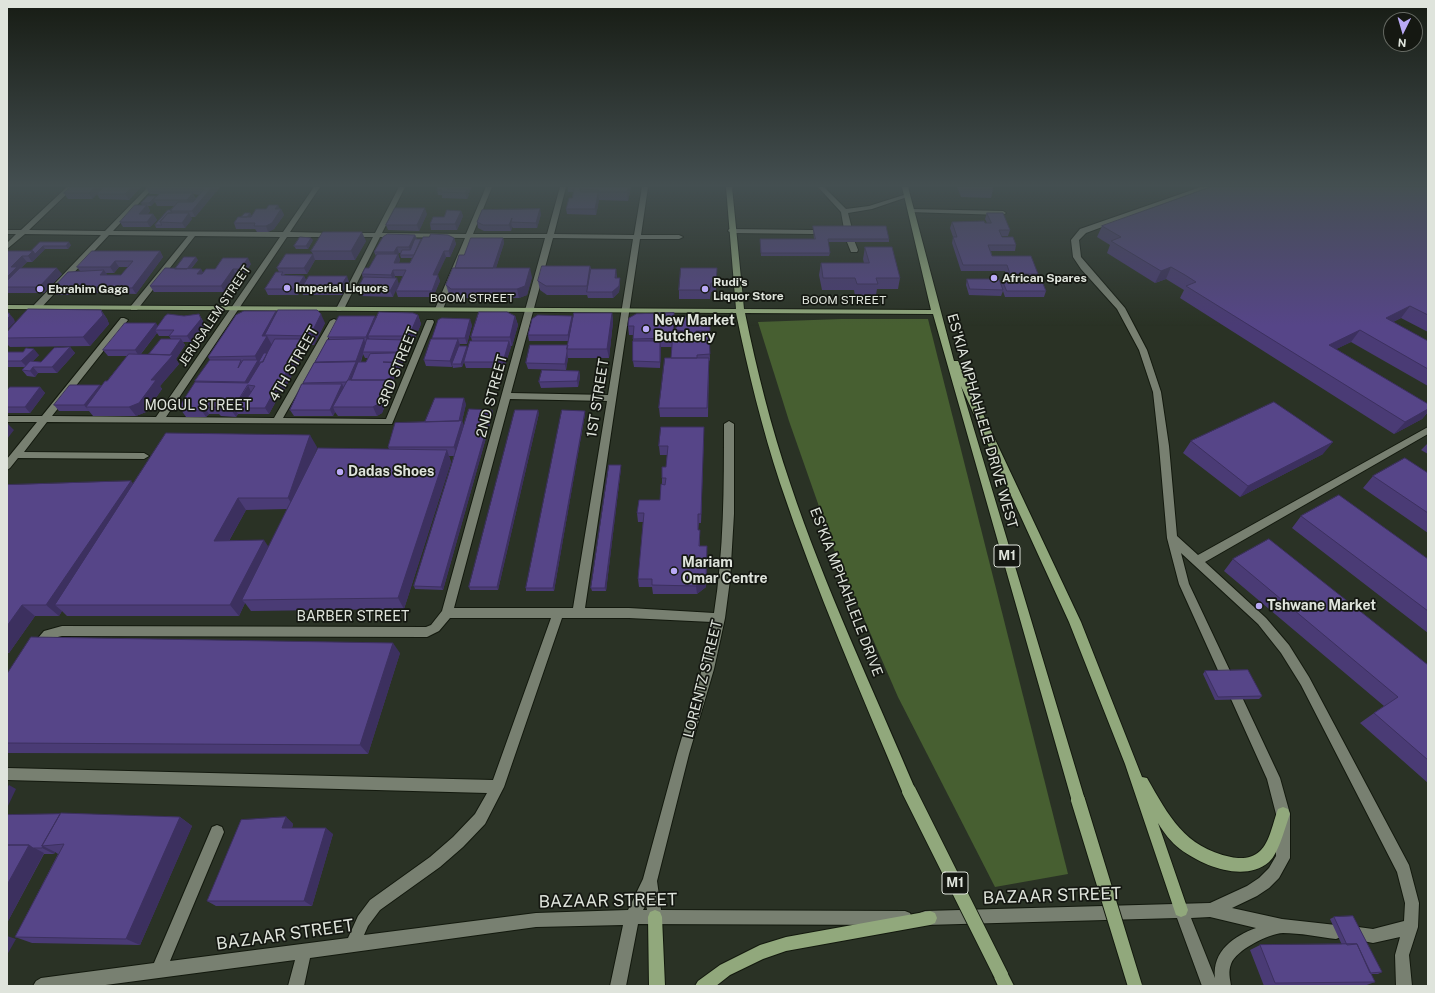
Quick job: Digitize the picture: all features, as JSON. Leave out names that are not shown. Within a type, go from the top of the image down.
[{"type":"main road","name":"ES'KIA MPHAHLELE DRIVE","points":[[732,233],[740,311],[755,381],[785,483],[841,632],[910,791],[1003,981]]},
{"type":"main road","name":"ES'KIA MPHAHLELE DRIVE WEST","points":[[917,233],[941,332],[1078,800],[1135,986]]},
{"type":"main road","name":"BOOM STREET","points":[[7,307],[936,312]]},
{"type":"main road","points":[[941,332],[1075,622],[1131,764],[1181,910]]},
{"type":"main road","points":[[1131,764],[1167,826],[1178,838],[1203,854],[1219,861],[1231,864],[1245,864],[1259,861],[1266,856],[1283,814]]},
{"type":"main road","points":[[655,917],[656,986]]},
{"type":"main road","points":[[703,986],[725,970],[760,952],[786,944],[930,918]]},
{"type":"street","points":[[7,247],[22,233]]},
{"type":"street","points":[[37,307],[107,233]]},
{"type":"street","points":[[136,233],[679,238]]},
{"type":"street","name":"2ND STREET","points":[[448,613],[550,233]]},
{"type":"street","name":"1ST STREET","points":[[578,614],[638,233]]},
{"type":"street","points":[[772,233],[773,242]]},
{"type":"street","points":[[1081,233],[1076,240],[1075,249],[1081,262],[1121,308],[1139,343],[1157,392],[1164,446],[1172,538],[1184,584],[1225,673]]},
{"type":"street","points":[[134,308],[193,234]]},
{"type":"street","name":"JERUSALEM STREET","points":[[158,420],[285,234]]},
{"type":"street","points":[[340,309],[378,235]]},
{"type":"street","points":[[439,310],[469,236]]},
{"type":"street","points":[[851,242],[854,250]]},
{"type":"street","points":[[7,466],[124,320]]},
{"type":"street","name":"4TH STREET","points":[[277,420],[334,321]]},
{"type":"street","name":"3RD STREET","points":[[390,422],[430,322]]},
{"type":"street","points":[[506,396],[612,398]]},
{"type":"street","name":"MOGUL STREET","points":[[7,419],[390,422]]},
{"type":"street","name":"LORENTZ STREET","points":[[618,986],[632,917],[650,881],[708,669],[719,618],[725,580],[729,514],[729,424]]},
{"type":"street","points":[[1197,561],[1428,430]]},
{"type":"street","points":[[15,455],[144,456]]},
{"type":"street","points":[[1172,538],[1262,621],[1285,649],[1298,668],[1404,870],[1412,903],[1411,927],[1402,955],[1404,986]]},
{"type":"street","points":[[448,613],[629,613],[719,618]]},
{"type":"street","name":"BARBER STREET","points":[[30,657],[48,635],[62,631],[426,632],[435,628],[448,613]]},
{"type":"street","points":[[353,944],[363,921],[375,905],[435,862],[458,842],[480,819],[497,787],[558,614]]},
{"type":"street","points":[[1210,910],[1252,891],[1274,873],[1283,858],[1283,814],[1273,778],[1237,699]]},
{"type":"street","points":[[7,774],[497,787]]},
{"type":"street","points":[[159,970],[217,832]]},
{"type":"street","name":"LORENTZ STREET","points":[[650,881],[655,917]]},
{"type":"street","points":[[1181,910],[1210,986]]},
{"type":"street","points":[[1210,910],[1282,926],[1336,932]]},
{"type":"street","name":"BAZAAR STREET","points":[[41,986],[536,920],[632,917],[776,916],[930,918],[1210,910]]},
{"type":"street","points":[[1223,986],[1222,971],[1226,956],[1235,946],[1244,940],[1282,926]]},
{"type":"street","points":[[1358,934],[1373,936],[1411,927]]},
{"type":"street","points":[[296,986],[304,951]]},
{"type":"green space","points":[[841,319],[928,319],[1068,874],[995,887],[898,697],[835,552],[789,421],[758,322]]},
{"type":"building","points":[[322,233],[361,233],[351,251],[311,251]]},
{"type":"building","points":[[814,233],[888,233],[889,239],[828,239],[830,253],[761,253],[760,239],[815,239]]},
{"type":"building","points":[[956,233],[1000,233],[1002,237],[1013,237],[1016,245],[988,245],[992,256],[1031,256],[1038,274],[1010,274],[1007,265],[963,265],[953,237],[957,237]]},
{"type":"building","points":[[1115,233],[1428,233],[1428,315],[1410,306],[1386,318],[1428,341],[1428,369],[1360,330],[1329,345],[1428,404],[1428,409],[1405,422],[1186,286],[1196,282],[1185,275],[1171,267],[1161,271],[1111,241],[1121,237]]},
{"type":"building","points":[[388,234],[415,235],[409,247],[397,247],[394,252],[374,252],[383,237]]},
{"type":"building","points":[[431,234],[448,235],[454,238],[449,251],[444,251],[433,275],[438,275],[432,291],[396,291],[406,270],[393,270],[391,275],[362,274],[365,268],[369,268],[377,254],[398,254],[394,263],[410,263],[423,237],[429,237]]},
{"type":"building","points":[[300,237],[311,238],[306,246],[294,246]]},
{"type":"building","points":[[471,238],[503,238],[493,268],[455,268],[459,255],[464,255]]},
{"type":"building","points":[[415,239],[421,239],[414,255],[400,255],[402,250],[410,250]]},
{"type":"building","points":[[40,242],[69,242],[66,246],[43,246],[35,254],[31,251]]},
{"type":"building","points":[[865,247],[892,247],[900,278],[876,278],[878,284],[857,284],[855,278],[823,278],[821,263],[869,263]]},
{"type":"building","points":[[7,251],[33,251],[28,256],[22,256],[11,267],[17,267],[7,277]]},
{"type":"building","points":[[92,251],[160,251],[132,288],[69,286],[67,289],[52,289],[68,272],[104,270],[100,275],[121,275],[133,261],[115,261],[110,267],[77,267]]},
{"type":"building","points":[[286,254],[313,254],[304,268],[277,268]]},
{"type":"building","points":[[184,257],[196,257],[187,269],[175,269]]},
{"type":"building","points":[[223,258],[248,258],[240,269],[233,269],[221,286],[150,286],[165,268],[201,269],[197,274],[202,274],[206,269],[215,269]]},
{"type":"building","points":[[542,266],[590,266],[587,286],[546,286],[538,281]]},
{"type":"building","points":[[20,268],[57,268],[39,287],[7,287],[7,281]]},
{"type":"building","points":[[453,268],[530,268],[525,286],[517,289],[451,289],[446,285]]},
{"type":"building","points":[[681,268],[717,268],[716,284],[711,283],[710,290],[679,290]]},
{"type":"building","points":[[591,269],[616,269],[615,278],[620,278],[619,286],[612,292],[587,292]]},
{"type":"building","points":[[276,272],[283,272],[281,275],[304,276],[296,289],[265,289]]},
{"type":"building","points":[[309,276],[347,276],[339,289],[301,289]]},
{"type":"building","points":[[364,277],[397,278],[390,291],[357,290]]},
{"type":"building","points":[[967,279],[999,279],[1003,290],[970,289]]},
{"type":"building","points":[[1002,279],[1041,279],[1046,291],[1007,291]]},
{"type":"building","points":[[28,309],[101,310],[103,315],[83,337],[7,338],[7,332]]},
{"type":"building","points":[[278,310],[317,310],[321,314],[310,336],[265,335]]},
{"type":"building","points":[[244,311],[276,311],[262,336],[267,336],[255,356],[208,357],[236,315]]},
{"type":"building","points":[[379,312],[413,313],[418,315],[409,336],[368,336]]},
{"type":"building","points":[[479,312],[507,312],[515,316],[510,337],[471,337]]},
{"type":"building","points":[[7,313],[9,313],[10,316],[7,319]]},
{"type":"building","points":[[574,313],[612,313],[607,349],[567,349]]},
{"type":"building","points":[[674,313],[673,338],[633,339],[634,326],[628,326],[629,318],[636,314]]},
{"type":"building","points":[[168,314],[184,316],[199,314],[201,319],[187,336],[169,336],[174,330],[155,330]]},
{"type":"building","points":[[538,315],[572,316],[568,335],[528,335],[532,319]]},
{"type":"building","points":[[339,316],[375,316],[366,337],[328,337]]},
{"type":"building","points":[[678,317],[710,317],[710,331],[696,331],[697,334],[709,333],[710,354],[697,355],[697,358],[671,358],[673,332],[686,331],[676,330]]},
{"type":"building","points":[[442,318],[470,319],[465,338],[432,338],[438,320]]},
{"type":"building","points":[[125,323],[156,323],[135,350],[103,350]]},
{"type":"building","points":[[161,339],[181,339],[170,355],[149,354]]},
{"type":"building","points":[[275,339],[304,339],[279,386],[277,386],[265,408],[234,408],[232,411],[217,410],[218,407],[205,408],[202,411],[182,410],[179,407],[195,382],[248,383]],"holes":[[[248,385],[255,386],[246,400],[238,401]]]},
{"type":"building","points":[[364,339],[356,361],[315,362],[327,340]]},
{"type":"building","points":[[367,339],[406,340],[402,352],[363,352]]},
{"type":"building","points":[[431,339],[458,339],[450,361],[424,360]]},
{"type":"building","points":[[470,341],[509,341],[503,362],[464,362]]},
{"type":"building","points":[[633,341],[660,341],[660,362],[633,361]]},
{"type":"building","points":[[530,345],[568,345],[565,364],[526,363]]},
{"type":"building","points":[[459,346],[467,346],[461,364],[452,364]]},
{"type":"building","points":[[70,347],[52,367],[33,367],[30,371],[22,370],[30,361],[41,362],[54,348]]},
{"type":"building","points":[[26,348],[34,349],[21,361],[7,361],[7,352],[23,352]]},
{"type":"building","points":[[264,353],[267,353],[263,362],[259,362]]},
{"type":"building","points":[[401,353],[399,362],[383,362],[395,363],[389,381],[351,380],[358,362],[366,362],[370,354]]},
{"type":"building","points":[[129,354],[173,355],[151,380],[156,380],[139,403],[129,407],[86,407],[105,381],[107,381]]},
{"type":"building","points":[[665,358],[709,358],[707,408],[659,408]]},
{"type":"building","points":[[210,360],[241,360],[238,368],[243,360],[258,360],[245,382],[195,381]]},
{"type":"building","points":[[356,362],[346,382],[303,383],[314,363]]},
{"type":"building","points":[[542,370],[579,371],[577,381],[539,382]]},
{"type":"building","points":[[348,380],[388,380],[378,404],[373,407],[333,407]]},
{"type":"building","points":[[302,384],[342,384],[330,410],[290,410]]},
{"type":"building","points":[[70,385],[100,385],[84,405],[54,405]]},
{"type":"building","points":[[10,387],[40,387],[25,407],[7,407],[7,390]]},
{"type":"building","points":[[435,398],[464,398],[459,421],[425,422]]},
{"type":"building","points":[[1274,402],[1333,442],[1248,486],[1191,441]]},
{"type":"building","points":[[469,409],[492,410],[441,587],[414,586]]},
{"type":"building","points":[[515,410],[538,410],[497,587],[469,587]]},
{"type":"building","points":[[562,410],[585,411],[553,588],[526,588]]},
{"type":"building","points":[[462,421],[454,447],[388,447],[395,423]]},
{"type":"building","points":[[661,427],[704,427],[701,514],[698,514],[698,530],[700,530],[699,546],[707,546],[706,579],[696,586],[652,585],[652,579],[638,579],[644,513],[637,513],[639,500],[660,500],[661,484],[665,485],[666,478],[662,478],[662,467],[666,467],[668,446],[659,446]]},
{"type":"building","points":[[166,433],[310,435],[288,498],[238,498],[214,541],[264,540],[230,605],[55,605]]},
{"type":"building","points":[[318,448],[447,450],[398,598],[242,600]]},
{"type":"building","points":[[1405,458],[1428,473],[1428,513],[1373,476]]},
{"type":"building","points":[[609,465],[621,465],[605,588],[591,588]]},
{"type":"building","points":[[131,481],[46,605],[22,605],[7,626],[7,485]]},
{"type":"building","points":[[1339,495],[1428,559],[1428,611],[1301,516]]},
{"type":"building","points":[[1269,539],[1428,665],[1428,760],[1374,713],[1398,697],[1233,559]]},
{"type":"building","points":[[31,637],[393,643],[360,745],[7,743],[7,674]]},
{"type":"building","points":[[1248,670],[1262,696],[1218,697],[1205,671]]},
{"type":"building","points":[[61,813],[180,817],[126,939],[15,937],[64,844],[42,846]]},
{"type":"building","points":[[60,814],[42,848],[33,848],[29,845],[7,845],[7,815]]},
{"type":"building","points":[[286,817],[282,828],[326,828],[304,901],[207,901],[241,820]]},
{"type":"building","points":[[7,845],[29,845],[7,885]]},
{"type":"building","points":[[1353,916],[1382,972],[1370,973],[1357,944],[1347,945],[1334,917]]},
{"type":"building","points":[[1357,944],[1375,982],[1275,983],[1260,945]]},
{"type":"place","name":"African Spares","points":[[994,278]]},
{"type":"place","name":"Imperial Liquors","points":[[287,288]]},
{"type":"place","name":"Ebrahim Gaga","points":[[40,289]]},
{"type":"place","name":"Rudi's Liquor Store","points":[[705,289]]},
{"type":"place","name":"New Market Butchery","points":[[646,329]]},
{"type":"place","name":"Dadas Shoes","points":[[340,472]]},
{"type":"place","name":"Mariam Omar Centre","points":[[674,571]]},
{"type":"place","name":"Tshwane Market","points":[[1259,606]]}]
